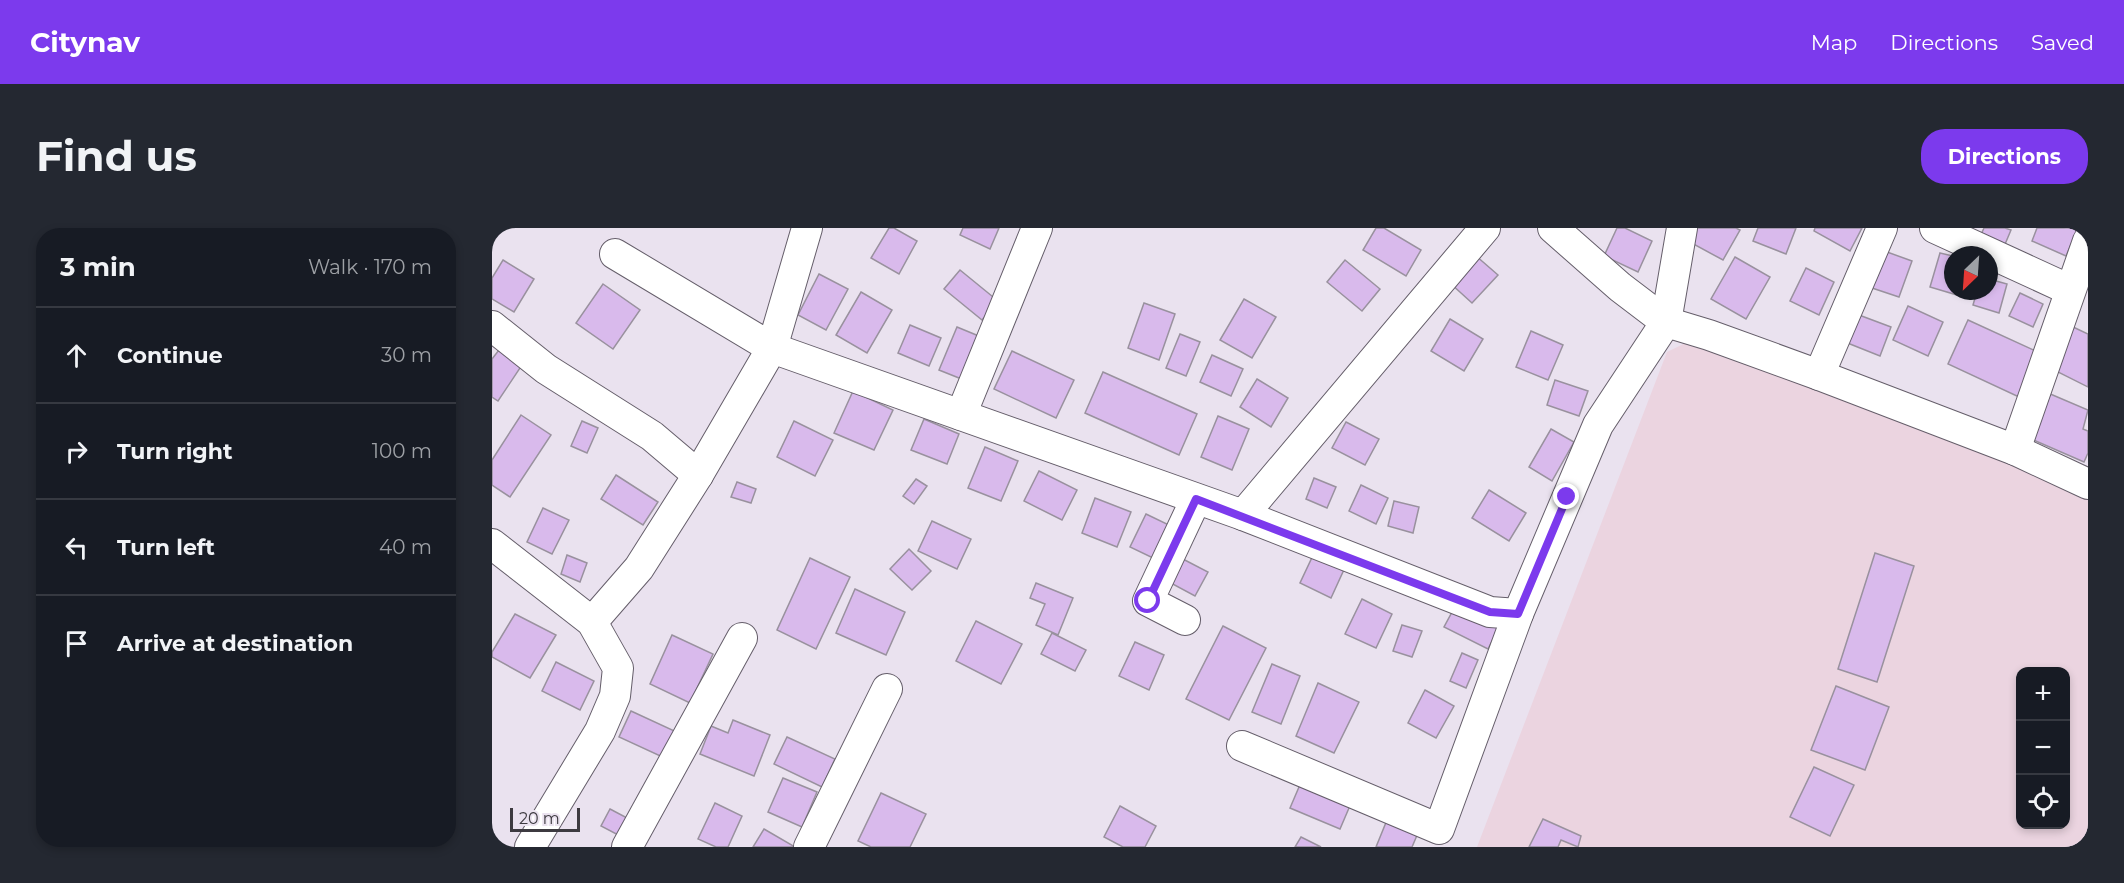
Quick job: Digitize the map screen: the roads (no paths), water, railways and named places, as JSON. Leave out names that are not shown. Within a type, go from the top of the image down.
[{"type":"street","points":[[592,622],[639,568],[698,475],[772,348],[807,228]]},
{"type":"street","points":[[961,415],[1037,228]]},
{"type":"street","points":[[1243,515],[1485,228]]},
{"type":"street","points":[[1553,228],[1620,287],[1666,322],[1819,375],[2015,450],[2088,484]]},
{"type":"street","points":[[1242,747],[1437,838],[1518,614],[1598,425],[1666,322],[1682,228]]},
{"type":"street","points":[[1819,375],[1882,228]]},
{"type":"street","points":[[1935,228],[2070,290]]},
{"type":"street","points":[[2015,450],[2088,241]]},
{"type":"street","points":[[615,254],[772,348],[1243,515],[1490,612],[1518,614]]},
{"type":"street","points":[[492,326],[546,369],[652,436],[698,475]]},
{"type":"street","points":[[1185,621],[1148,601],[1196,499]]},
{"type":"street","points":[[492,544],[592,622],[618,668],[615,696],[600,731],[530,847]]},
{"type":"street","points":[[627,847],[742,638]]},
{"type":"street","points":[[809,847],[887,689]]}]
